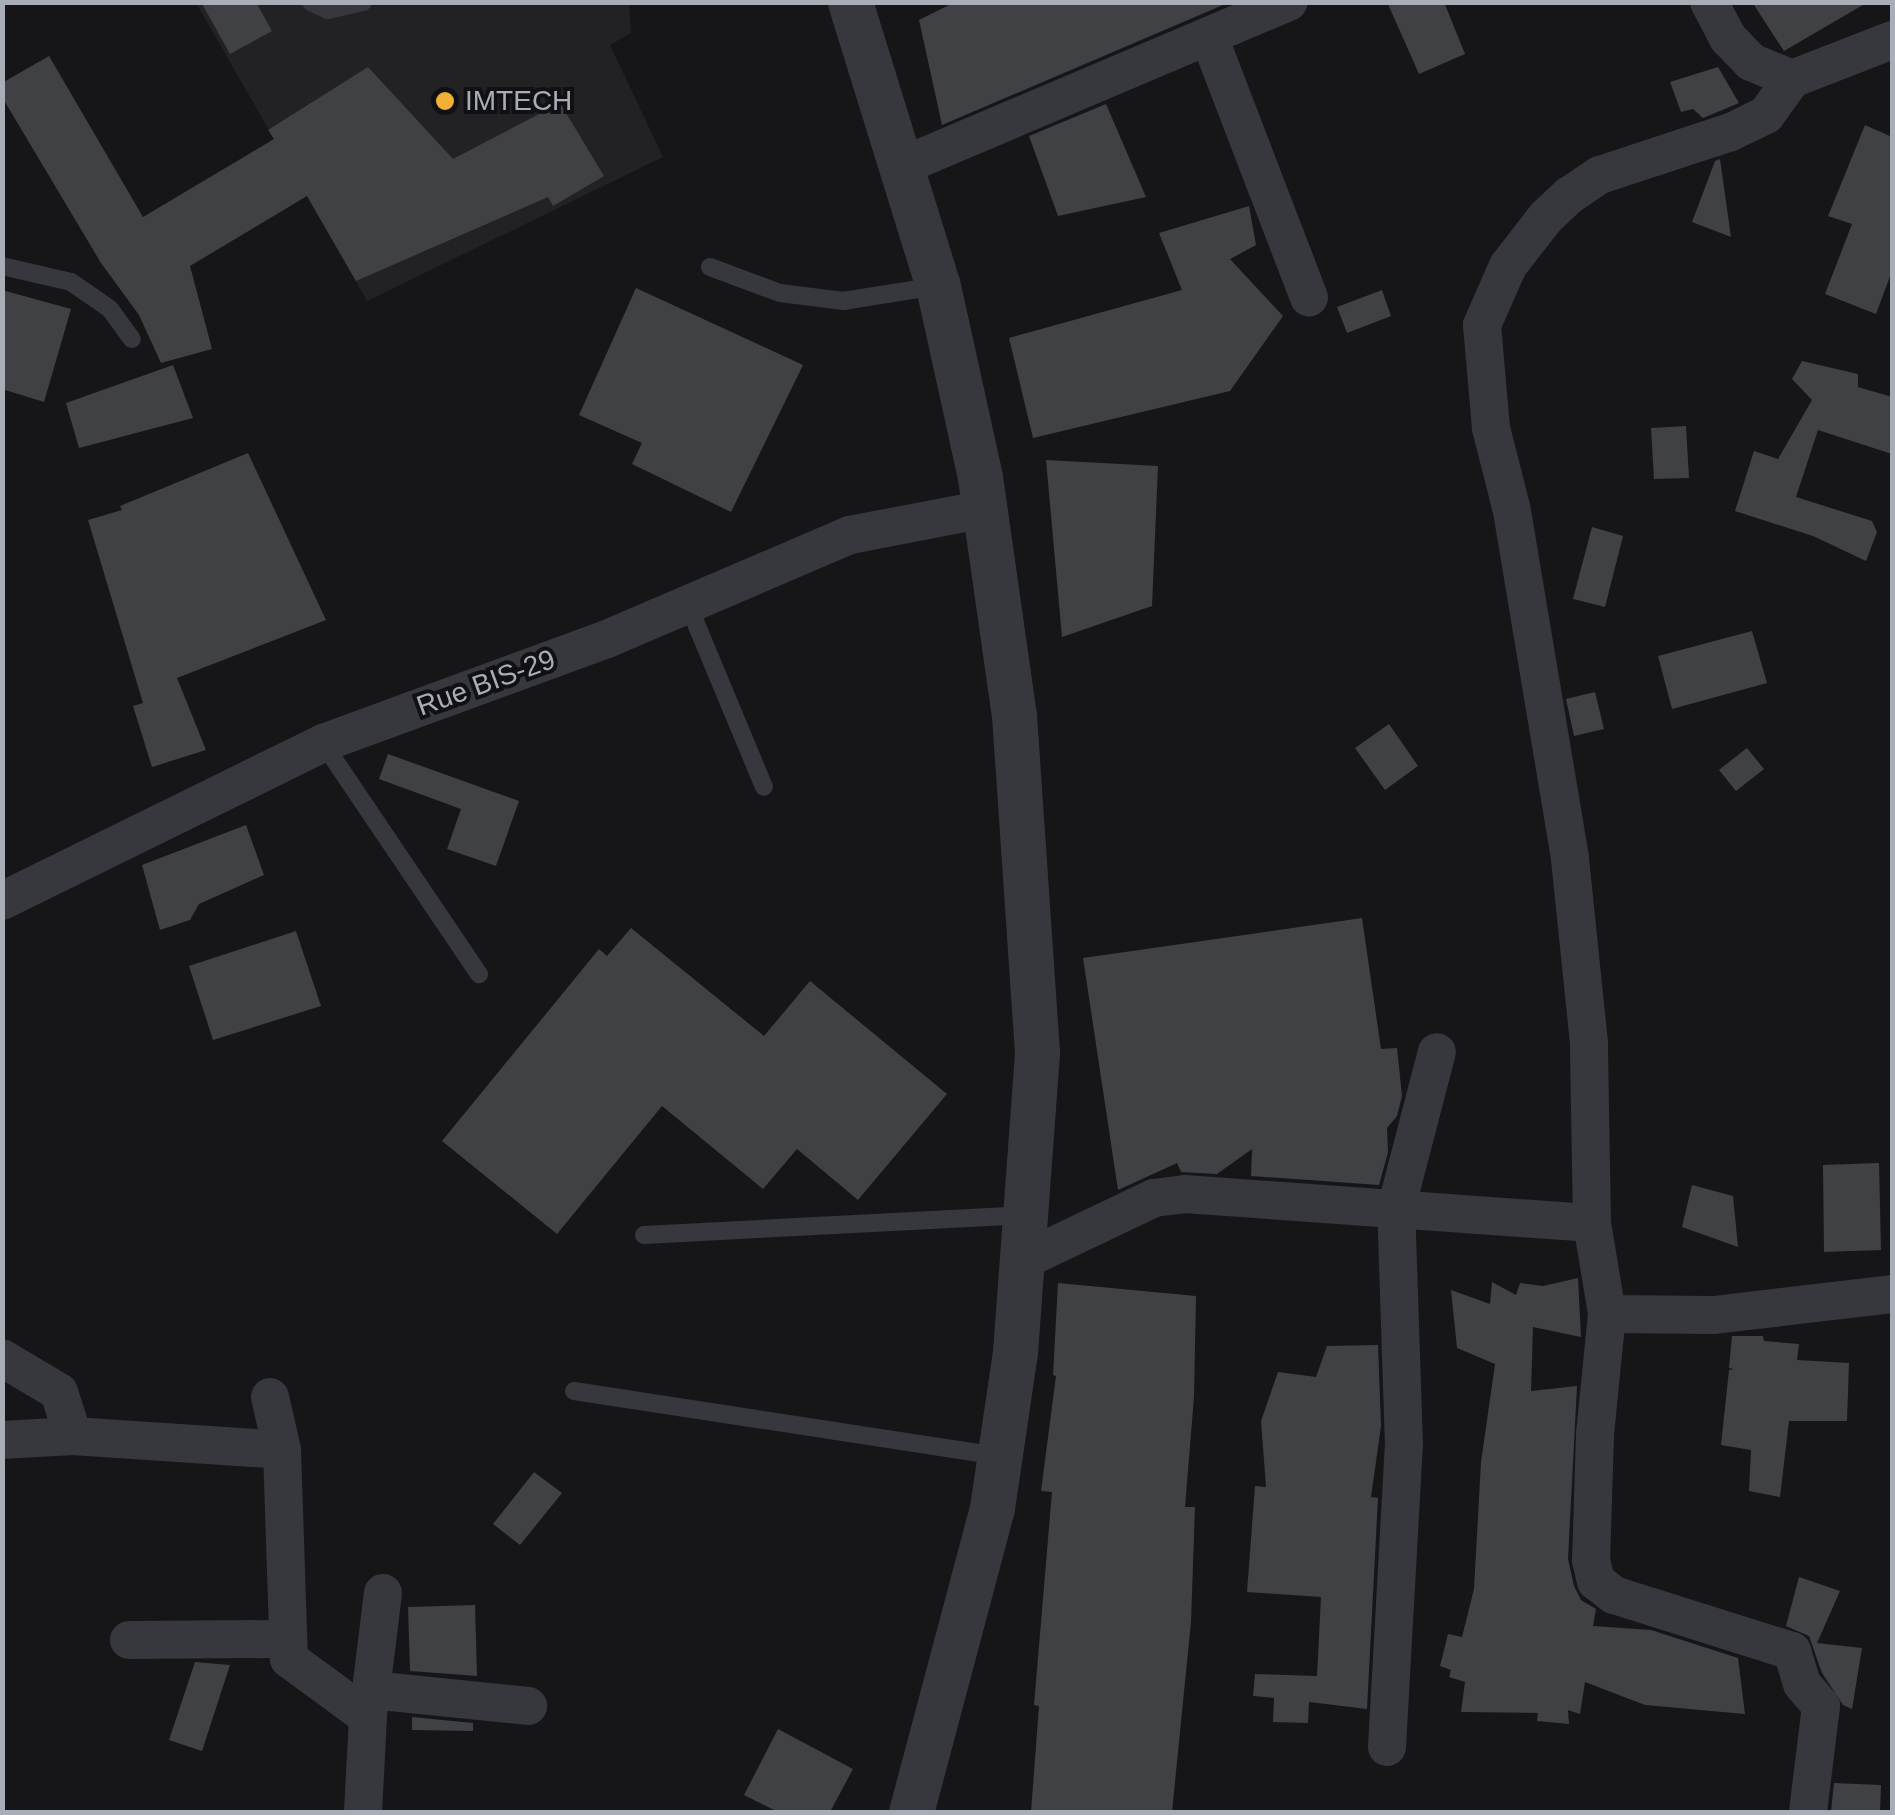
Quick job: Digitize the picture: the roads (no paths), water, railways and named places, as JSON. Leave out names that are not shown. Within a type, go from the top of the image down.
[{"type":"street","points":[[850,2],[938,286],[986,509],[1014,716],[1038,1053],[1024,1260],[992,1508],[957,1652],[911,1812]]},
{"type":"street","points":[[902,166],[1289,2]]},
{"type":"street","points":[[1709,2],[1728,38],[1751,62],[1792,78]]},
{"type":"street","points":[[1209,38],[1309,296]]},
{"type":"street","points":[[1808,1812],[1821,1706],[1802,1684],[1792,1651],[1614,1595],[1596,1581],[1591,1560],[1595,1435],[1607,1314],[1592,1223],[1589,1043],[1570,858],[1510,507],[1490,428],[1482,325],[1508,266],[1546,217],[1570,195],[1600,175],[1732,132],[1766,115],[1792,78],[1892,40]]},
{"type":"street","name":"Rue BIS-29","points":[[2,901],[323,743],[606,638],[850,535],[986,509]]},
{"type":"street","points":[[1387,1747],[1404,1445],[1396,1209],[1437,1052]]},
{"type":"street","points":[[1024,1260],[1168,1194],[1592,1223]]},
{"type":"street","points":[[1607,1314],[1714,1315],[1892,1294]]},
{"type":"street","points":[[2,1358],[59,1392],[73,1436]]},
{"type":"street","points":[[270,1397],[282,1450],[288,1639],[293,1666],[370,1704],[528,1706]]},
{"type":"street","points":[[2,1440],[73,1436],[282,1450]]},
{"type":"street","points":[[363,1812],[383,1593]]},
{"type":"street","points":[[128,1640],[288,1639]]},
{"type":"lane","points":[[311,2],[328,10],[363,2]]},
{"type":"lane","points":[[2,266],[71,282],[110,309],[132,340]]},
{"type":"lane","points":[[710,266],[780,293],[843,301],[938,286]]},
{"type":"lane","points":[[686,602],[764,787]]},
{"type":"lane","points":[[323,743],[480,974]]},
{"type":"lane","points":[[644,1235],[1028,1214]]},
{"type":"lane","points":[[574,1391],[1000,1456]]},
{"type":"place","name":"IMTECH","points":[[445,101]]}]
